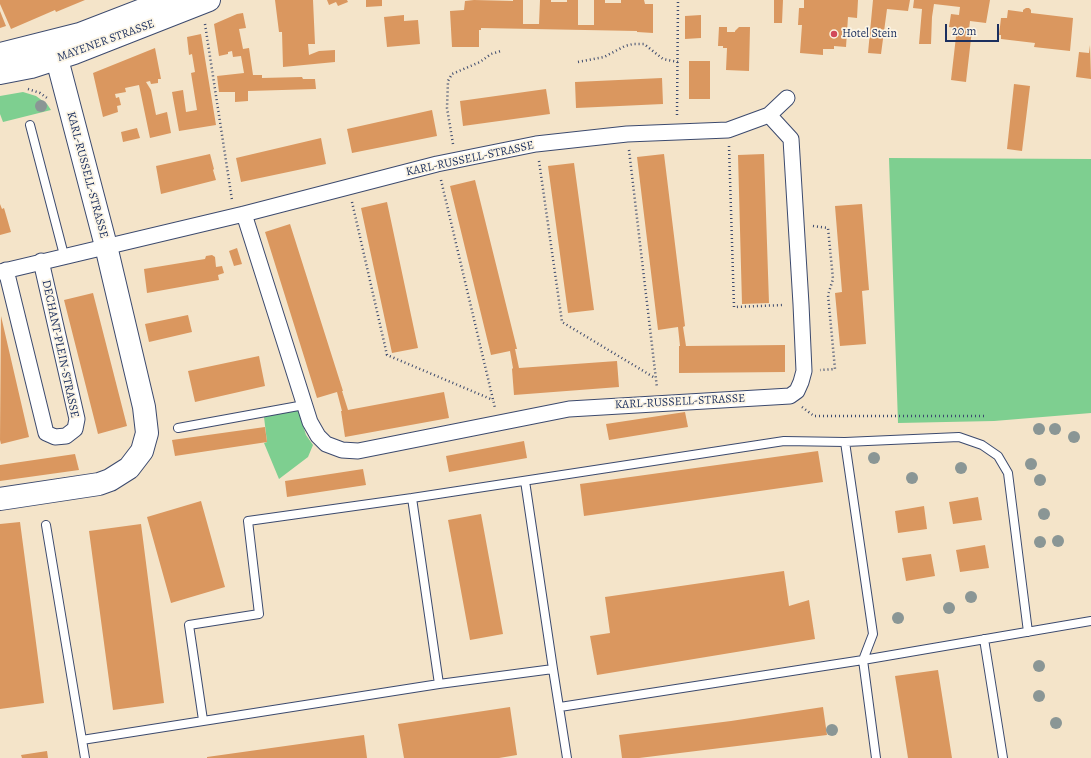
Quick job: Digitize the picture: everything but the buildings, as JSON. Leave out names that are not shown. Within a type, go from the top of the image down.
[{"type":"main road","name":"MAYENER STRASSE","points":[[0,54],[80,34],[168,0]]},
{"type":"main road","name":"MAYENER STRASSE","points":[[0,73],[57,59],[143,27],[209,0]]},
{"type":"main road","name":"KARL-RUSSELL-STRASSE","points":[[57,59],[106,246]]},
{"type":"main road","points":[[0,499],[99,484],[110,480],[129,468],[142,451],[147,433],[147,422],[106,246]]},
{"type":"street","name":"KARL-RUSSELL-STRASSE","points":[[106,246],[240,215],[437,164],[536,144],[627,134],[728,130],[769,115],[787,98]]},
{"type":"street","points":[[769,115],[791,139],[797,224],[804,371],[797,391],[790,396]]},
{"type":"street","name":"KARL-RUSSELL-STRASSE","points":[[240,215],[310,422],[318,436],[326,444],[342,450],[358,451],[569,409],[790,396]]},
{"type":"street","name":"DECHANT-PLEIN-STRASSE","points":[[41,261],[77,418],[75,429],[66,436],[55,437],[46,432],[3,271],[41,261],[106,246]]},
{"type":"lane","points":[[30,126],[64,256]]},
{"type":"lane","points":[[178,428],[304,405]]},
{"type":"lane","points":[[203,720],[189,625],[259,614],[248,521],[412,498],[784,441],[845,442],[959,437],[982,445],[998,456],[1008,473],[1028,632]]},
{"type":"lane","points":[[845,442],[873,634],[863,660],[876,758]]},
{"type":"lane","points":[[525,481],[568,758]]},
{"type":"lane","points":[[412,498],[438,684]]},
{"type":"lane","points":[[46,525],[85,758]]},
{"type":"lane","points":[[560,707],[863,660],[1091,621]]},
{"type":"lane","points":[[984,639],[1003,758]]},
{"type":"lane","points":[[82,740],[438,684],[553,669]]},
{"type":"path","points":[[677,132],[678,0]]},
{"type":"path","points":[[205,24],[240,215]]},
{"type":"path","points":[[578,62],[604,57],[625,46],[644,44],[663,59],[678,62]]},
{"type":"path","points":[[455,160],[448,108],[448,81],[452,74],[480,62],[491,54],[501,51]]},
{"type":"path","points":[[728,130],[734,307],[801,304]]},
{"type":"path","points":[[627,134],[659,403]]},
{"type":"path","points":[[536,144],[562,322],[655,378]]},
{"type":"path","points":[[437,164],[499,423]]},
{"type":"path","points":[[349,186],[387,355],[493,400]]},
{"type":"path","points":[[797,224],[828,228],[833,279],[828,295],[835,369],[804,371]]},
{"type":"path","points":[[790,396],[814,416],[986,416]]},
{"type":"green space","points":[[23,92],[36,96],[47,104],[51,110],[3,122],[0,114],[0,96]]},
{"type":"green space","points":[[889,158],[1091,159],[1091,413],[994,421],[898,423]]},
{"type":"green space","points":[[298,409],[306,435],[313,445],[308,457],[279,479],[264,443],[267,442],[264,417]]},
{"type":"place","name":"Hotel Stein","points":[[834,34]]}]
